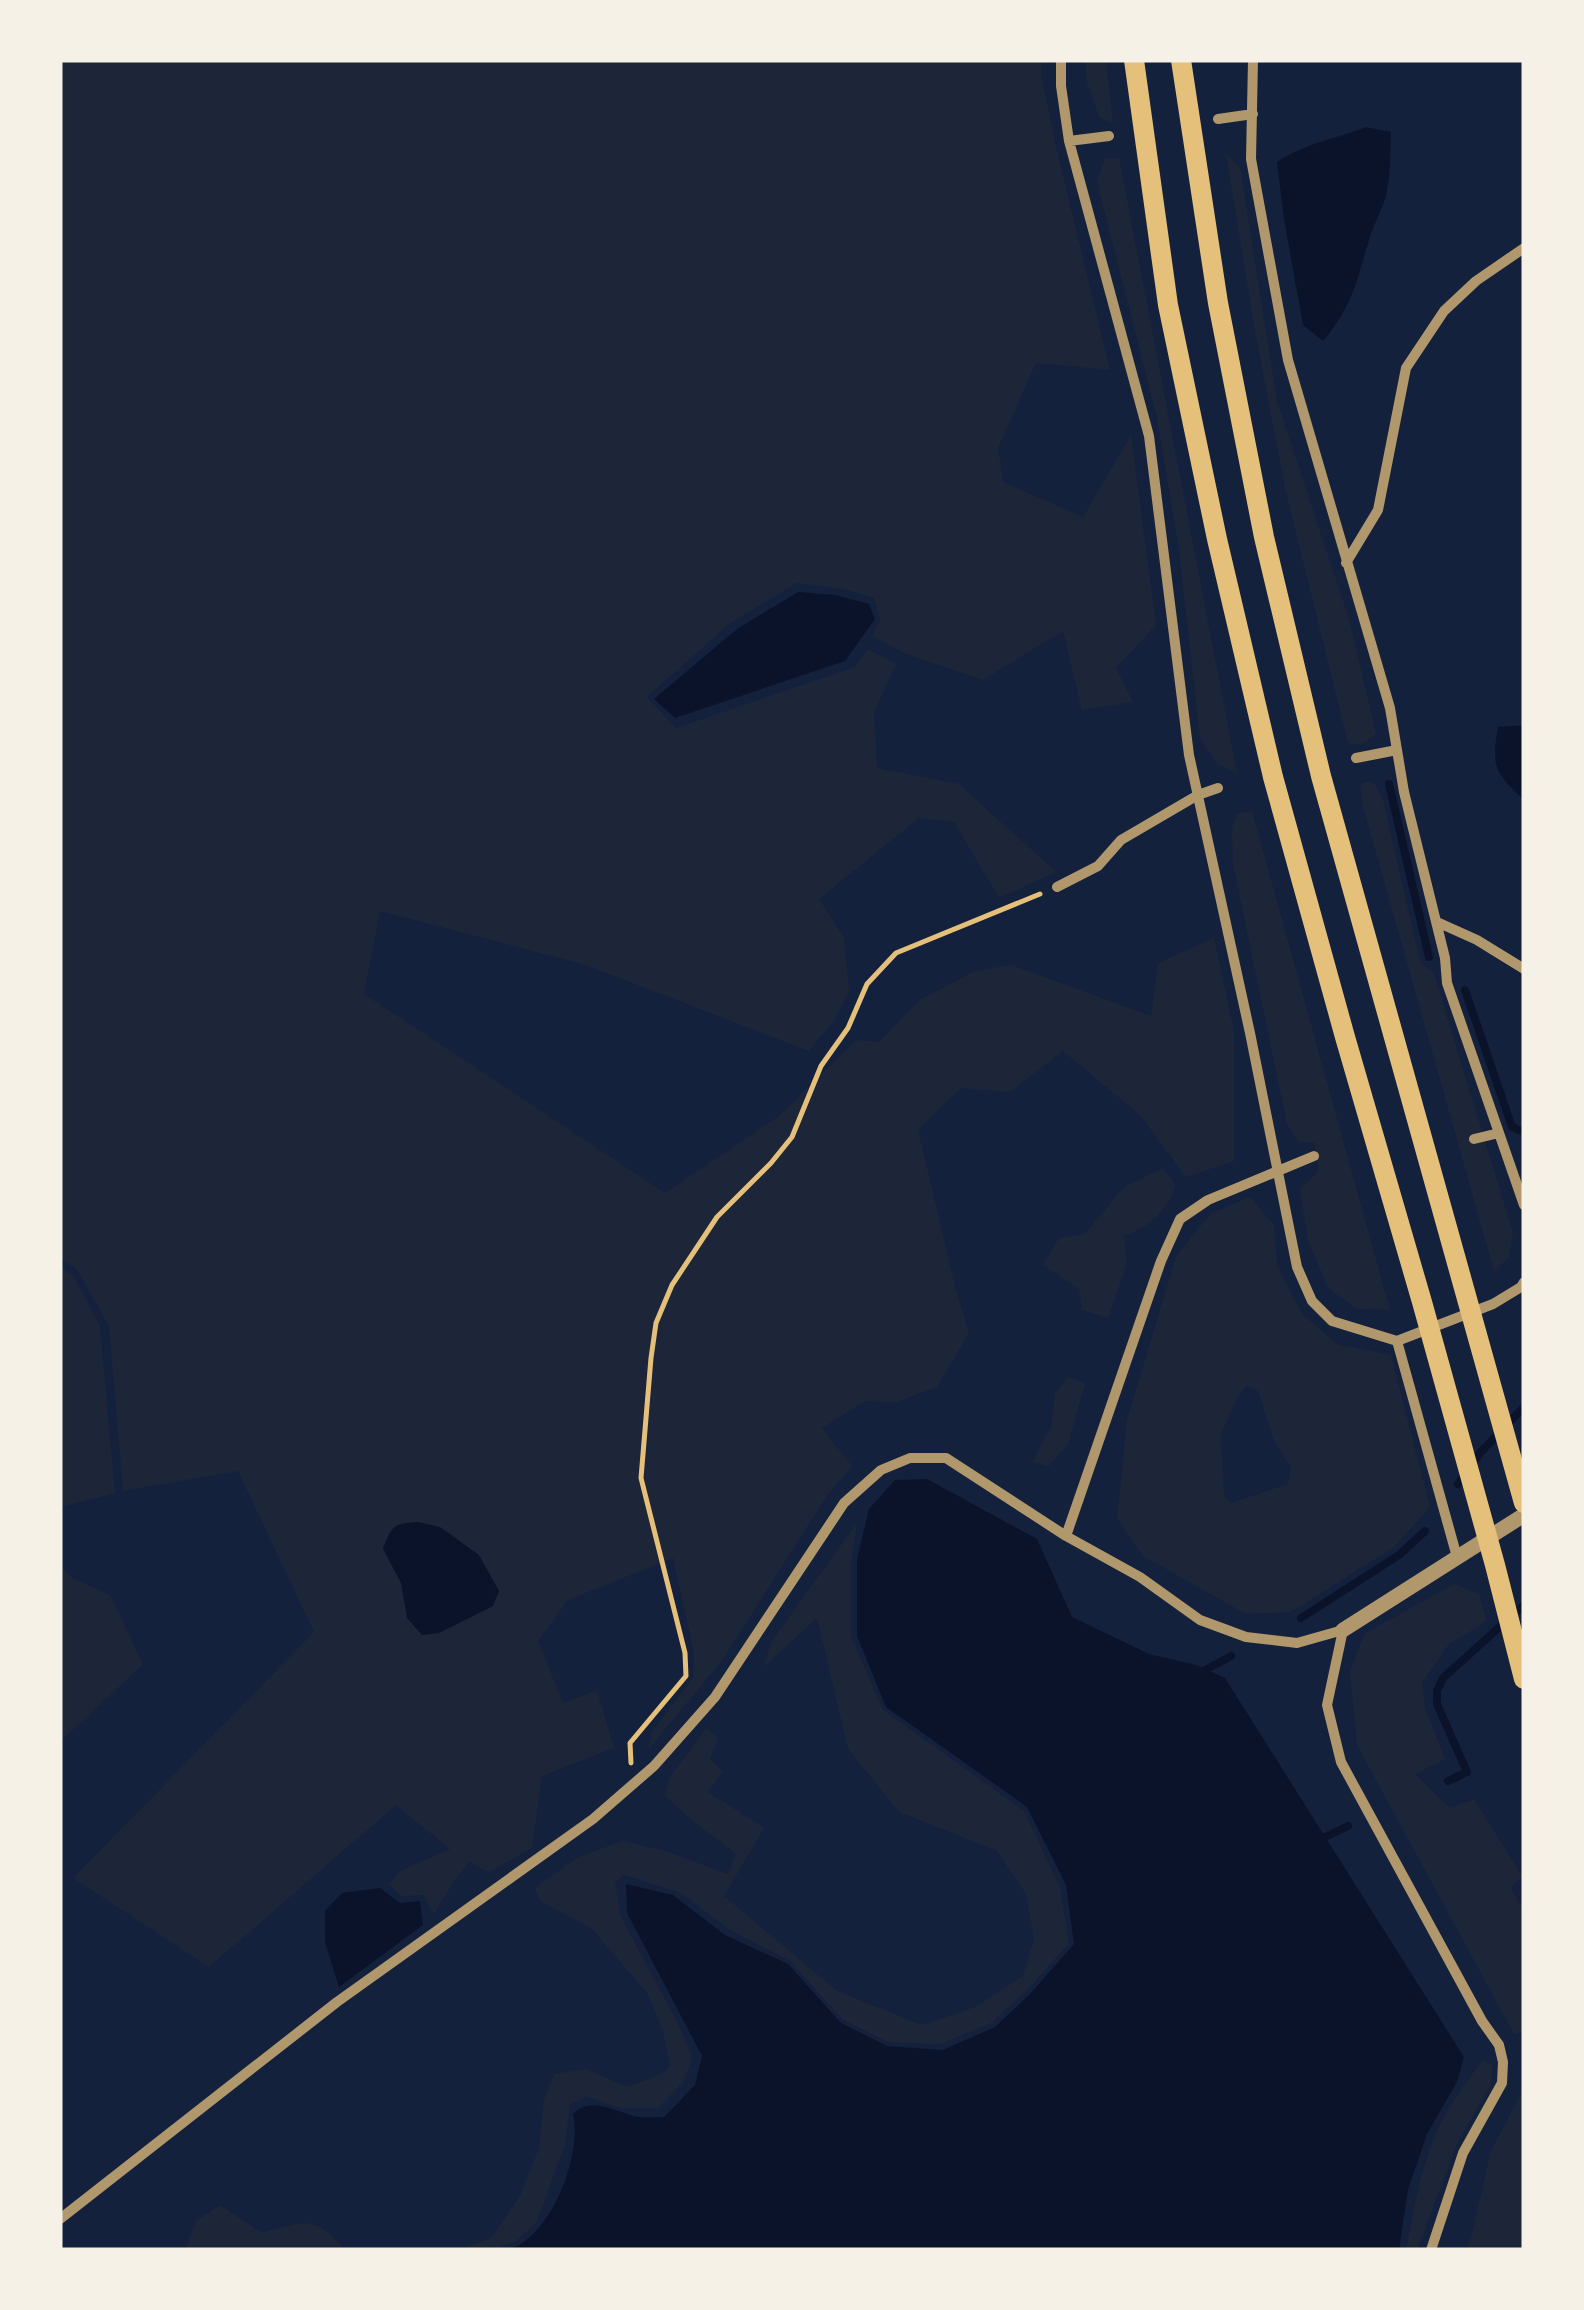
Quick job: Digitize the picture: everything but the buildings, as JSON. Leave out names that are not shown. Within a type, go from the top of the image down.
[{"type":"highway","points":[[1134,60],[1168,305],[1272,777],[1422,1302],[1524,1680]]},
{"type":"highway","points":[[1180,60],[1218,302],[1264,536],[1321,776],[1524,1503]]},
{"type":"street","points":[[1061,60],[1069,142],[1149,436],[1189,755],[1297,1268],[1312,1301],[1332,1321],[1397,1341],[1493,1304],[1524,1282]]},
{"type":"street","points":[[1253,60],[1252,159],[1288,360],[1390,708],[1404,792],[1438,922],[1447,983],[1524,1205]]},
{"type":"street","points":[[1218,119],[1253,114]]},
{"type":"street","points":[[1069,142],[1108,136]]},
{"type":"street","points":[[1346,563],[1378,510],[1406,368],[1444,311],[1524,248]]},
{"type":"street","points":[[1356,758],[1397,750]]},
{"type":"street","points":[[1056,887],[1098,866],[1121,840],[1198,794],[1218,788]]},
{"type":"street","points":[[1438,922],[1524,969]]},
{"type":"street","points":[[1474,1139],[1499,1133]]},
{"type":"street","points":[[1066,1536],[1160,1261],[1180,1219],[1208,1200],[1314,1156]]},
{"type":"street","points":[[1397,1341],[1457,1558]]},
{"type":"street","points":[[60,2219],[338,2002],[593,1819],[654,1766],[715,1697],[844,1503],[881,1470],[910,1458],[946,1458],[1066,1536],[1140,1577],[1200,1620],[1246,1637],[1296,1643],[1343,1630],[1524,1514]]},
{"type":"street","points":[[1343,1630],[1327,1705],[1341,1762],[1482,2021],[1499,2045],[1503,2062],[1502,2083],[1463,2153],[1431,2250]]},
{"type":"path","points":[[633,1784],[630,1743],[686,1676],[641,1478],[656,1322],[672,1285],[717,1217],[792,1137],[821,1066],[848,1028],[866,984],[896,954],[1056,887]]},
{"type":"shaded area","points":[[60,60],[1042,60],[1041,75],[1057,151],[1110,370],[1036,363],[998,448],[1003,482],[1083,517],[1131,435],[1156,625],[1116,668],[1133,702],[1082,710],[1063,631],[983,680],[906,654],[872,636],[880,621],[874,598],[797,583],[729,624],[647,697],[676,728],[853,668],[868,649],[896,664],[874,712],[877,768],[959,784],[1056,872],[999,898],[954,822],[919,818],[819,899],[844,938],[849,991],[835,1019],[809,1051],[583,964],[380,911],[364,994],[665,1193],[779,1116],[856,1040],[879,1042],[921,999],[975,971],[1011,965],[1151,1016],[1158,963],[1214,938],[1234,1031],[1234,1161],[1186,1177],[1140,1115],[1063,1051],[1010,1092],[961,1088],[918,1130],[969,1333],[937,1387],[897,1402],[865,1401],[822,1428],[852,1466],[826,1497],[723,1659],[649,1749],[651,1733],[693,1678],[694,1653],[673,1558],[568,1600],[538,1641],[563,1703],[597,1690],[614,1748],[542,1776],[532,1848],[489,1872],[469,1862],[434,1914],[423,1895],[401,1896],[389,1884],[400,1871],[450,1849],[396,1805],[209,1967],[73,1878],[314,1632],[238,1471],[123,1491],[109,1326],[78,1271],[60,1257]]},
{"type":"shaded area","points":[[1085,60],[1106,60],[1113,124],[1099,117],[1087,82]]},
{"type":"shaded area","points":[[1366,127],[1391,132],[1388,187],[1352,293],[1323,341],[1303,325],[1277,162]]},
{"type":"shaded area","points":[[1226,154],[1240,167],[1277,401],[1350,622],[1376,734],[1361,745],[1348,743],[1285,488]]},
{"type":"shaded area","points":[[1105,158],[1119,158],[1237,773],[1217,764],[1200,738],[1179,550],[1157,418],[1097,182]]},
{"type":"shaded area","points":[[798,592],[835,595],[869,604],[875,619],[845,661],[675,718],[654,699],[737,629]]},
{"type":"shaded area","points":[[1524,725],[1524,800],[1501,775],[1495,752],[1498,727]]},
{"type":"shaded area","points":[[1371,781],[1383,800],[1420,961],[1434,974],[1513,1233],[1509,1257],[1494,1271],[1362,803],[1361,784]]},
{"type":"shaded area","points":[[1252,811],[1390,1310],[1357,1309],[1328,1288],[1308,1240],[1300,1190],[1319,1170],[1314,1142],[1298,1142],[1287,1124],[1233,864],[1232,828],[1237,814]]},
{"type":"shaded area","points":[[1163,1168],[1176,1186],[1156,1217],[1124,1236],[1127,1264],[1108,1318],[1082,1310],[1079,1289],[1043,1265],[1059,1238],[1085,1234],[1123,1188]]},
{"type":"shaded area","points":[[1250,1197],[1274,1225],[1277,1266],[1302,1314],[1337,1344],[1391,1355],[1430,1507],[1394,1547],[1291,1612],[1246,1614],[1143,1556],[1117,1518],[1127,1420],[1176,1256],[1211,1213]],"holes":[[[1247,1385],[1258,1391],[1274,1441],[1291,1468],[1288,1484],[1231,1503],[1224,1495],[1221,1434]]]},
{"type":"shaded area","points":[[60,1266],[74,1277],[100,1326],[115,1493],[60,1507]]},
{"type":"shaded area","points":[[1068,1377],[1085,1384],[1068,1444],[1049,1466],[1032,1462],[1051,1427],[1055,1393]]},
{"type":"shaded area","points":[[927,1479],[1037,1539],[1072,1617],[1149,1654],[1196,1665],[1225,1678],[1464,2057],[1457,2082],[1427,2134],[1408,2190],[1399,2250],[509,2250],[538,2228],[560,2192],[573,2151],[573,2114],[595,2105],[638,2117],[664,2117],[695,2085],[702,2056],[627,1913],[626,1884],[673,1895],[725,1935],[788,1964],[841,2023],[887,2046],[943,2050],[995,2027],[1074,1944],[1066,1885],[1027,1807],[886,1707],[857,1636],[857,1559],[869,1509],[895,1480]]},
{"type":"shaded area","points":[[418,1522],[440,1527],[479,1555],[499,1591],[493,1606],[439,1633],[422,1635],[407,1618],[401,1583],[383,1549],[394,1528]]},
{"type":"shaded area","points":[[857,1523],[851,1564],[851,1637],[883,1710],[1024,1811],[1060,1888],[1069,1943],[991,2023],[940,2044],[888,2042],[842,2019],[790,1961],[730,1930],[681,1893],[624,1875],[615,1883],[621,1917],[692,2058],[684,2081],[658,2108],[620,2108],[586,2096],[570,2105],[565,2145],[536,2223],[516,2241],[491,2250],[457,2250],[491,2238],[520,2196],[539,2148],[544,2100],[554,2074],[586,2069],[627,2087],[660,2075],[670,2066],[663,2031],[647,1993],[591,1928],[539,1900],[535,1888],[578,1857],[623,1841],[665,1851],[728,1874],[736,1854],[664,1795],[670,1777],[706,1728],[718,1738],[710,1759],[723,1772],[708,1792],[764,1828],[724,1896],[837,1991],[922,2025],[975,2007],[1023,1976],[1034,1939],[1026,1894],[996,1850],[899,1812],[848,1749],[817,1618],[764,1667],[771,1642]]},
{"type":"shaded area","points":[[60,1565],[71,1577],[110,1595],[143,1664],[60,1742]]},
{"type":"shaded area","points":[[1454,1584],[1479,1594],[1487,1621],[1448,1645],[1422,1683],[1425,1708],[1445,1759],[1415,1774],[1450,1808],[1474,1799],[1522,1876],[1511,1888],[1524,1911],[1524,2032],[1514,2034],[1357,1745],[1350,1672],[1364,1634]]},
{"type":"shaded area","points":[[380,1888],[400,1903],[420,1901],[423,1925],[339,1987],[325,1942],[325,1911],[342,1893]]},
{"type":"shaded area","points":[[1483,2060],[1492,2064],[1491,2084],[1457,2144],[1417,2250],[1406,2250],[1420,2181],[1433,2141],[1449,2109]]},
{"type":"shaded area","points":[[1524,2088],[1524,2250],[1468,2250],[1491,2151]]},
{"type":"shaded area","points":[[220,2205],[262,2233],[299,2224],[316,2225],[345,2250],[185,2250],[196,2221]]},
{"type":"waterway","points":[[1389,784],[1429,957]]},
{"type":"waterway","points":[[1465,990],[1512,1127],[1524,1132]]},
{"type":"waterway","points":[[1458,1484],[1480,1453],[1524,1407]]},
{"type":"waterway","points":[[1301,1618],[1399,1555],[1425,1531]]},
{"type":"waterway","points":[[1448,1781],[1467,1772],[1437,1704],[1437,1691],[1443,1678],[1524,1605]]},
{"type":"waterway","points":[[1200,1673],[1231,1656]]},
{"type":"waterway","points":[[1317,1841],[1348,1826]]}]
